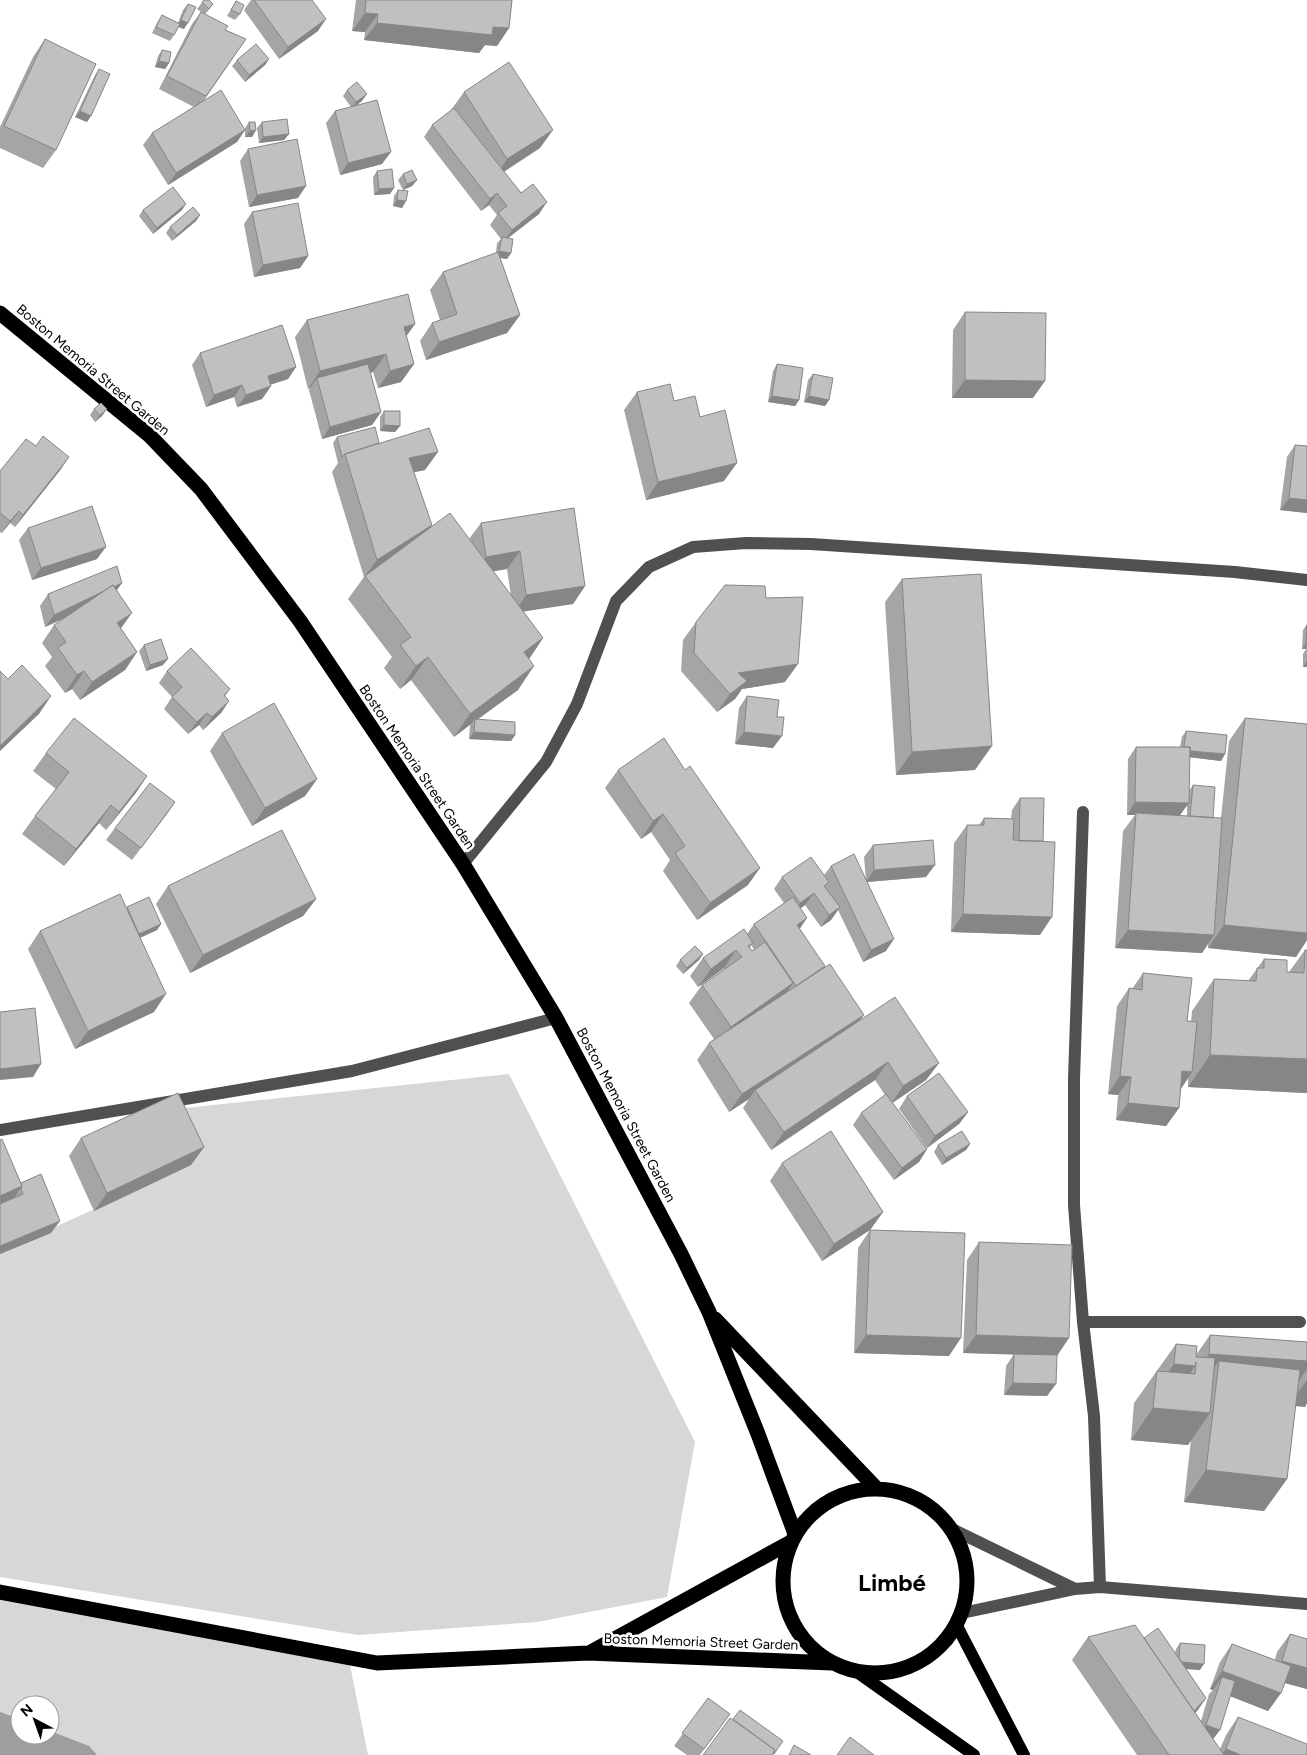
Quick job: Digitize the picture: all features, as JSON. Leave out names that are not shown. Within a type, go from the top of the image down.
[{"type":"highway","name":"Boston Memoria Street Garden","points":[[0,314],[150,436],[200,489],[300,621],[463,864],[556,1018],[681,1254],[709,1312],[758,1434],[792,1538],[588,1653]]},
{"type":"highway","name":"Boston Memoria Street Garden","points":[[709,1312],[875,1487]]},
{"type":"highway","points":[[875,1487],[905,1492],[932,1507],[952,1529],[964,1555],[968,1584],[959,1618],[938,1648],[914,1664],[886,1672],[857,1672],[832,1663],[805,1642],[787,1612],[782,1578],[792,1538],[829,1500],[875,1487]]},
{"type":"highway","points":[[0,1592],[377,1662],[588,1653]]},
{"type":"highway","name":"Boston Memoria Street Garden","points":[[588,1653],[832,1663]]},
{"type":"main road","points":[[959,1618],[1024,1755]]},
{"type":"main road","points":[[857,1672],[974,1755]]},
{"type":"street","points":[[463,864],[546,762],[577,704],[616,601],[649,567],[692,547],[746,543],[811,544],[1235,572],[1307,580]]},
{"type":"street","points":[[1082,812],[1074,1079],[1074,1205],[1094,1416],[1100,1587]]},
{"type":"street","points":[[0,1130],[352,1071],[556,1018]]},
{"type":"street","points":[[1084,1322],[1300,1322]]},
{"type":"street","points":[[952,1529],[1075,1589]]},
{"type":"street","points":[[959,1618],[1075,1589],[1100,1587],[1307,1604]]},
{"type":"shaded area","points":[[509,1074],[695,1442],[667,1597],[537,1622],[358,1635],[0,1577],[0,1252],[191,1165],[166,1110]]},
{"type":"shaded area","points":[[0,1589],[347,1650],[368,1755],[0,1755]]},
{"type":"shaded area","points":[[0,1712],[10,1716],[10,1745],[60,1745],[60,1735],[89,1746],[97,1755],[0,1755]]},
{"type":"building","points":[[209,0],[213,4],[209,9],[202,2]]},
{"type":"building","points":[[254,0],[312,0],[326,19],[288,47]]},
{"type":"building","points":[[366,0],[512,0],[509,28],[493,27],[492,35],[377,23],[378,14],[365,13]]},
{"type":"building","points":[[236,1],[244,5],[240,14],[231,10]]},
{"type":"building","points":[[188,4],[196,7],[188,23],[181,20]]},
{"type":"building","points":[[201,12],[228,26],[225,30],[246,39],[206,96],[167,76]]},
{"type":"building","points":[[162,15],[180,24],[174,35],[156,27]]},
{"type":"building","points":[[45,39],[96,64],[56,150],[4,126]]},
{"type":"building","points":[[256,44],[269,59],[249,75],[237,60]]},
{"type":"building","points":[[162,50],[171,52],[169,63],[159,61]]},
{"type":"building","points":[[509,62],[553,130],[507,159],[464,92]]},
{"type":"building","points":[[99,69],[110,74],[91,116],[80,111]]},
{"type":"building","points":[[357,82],[367,94],[356,102],[347,90]]},
{"type":"building","points":[[221,90],[245,130],[176,173],[152,133]]},
{"type":"building","points":[[377,100],[391,152],[348,163],[335,111]]},
{"type":"building","points":[[454,108],[521,193],[533,184],[547,202],[512,230],[498,213],[507,206],[497,193],[490,199],[432,125]]},
{"type":"building","points":[[287,119],[289,134],[263,137],[262,122]]},
{"type":"building","points":[[249,122],[255,122],[256,130],[250,131]]},
{"type":"building","points":[[297,139],[306,186],[257,195],[248,149]]},
{"type":"building","points":[[392,169],[394,188],[379,189],[377,171]]},
{"type":"building","points":[[412,170],[417,180],[407,184],[403,174]]},
{"type":"building","points":[[173,187],[186,204],[157,228],[143,210]]},
{"type":"building","points":[[398,190],[408,191],[406,201],[397,200]]},
{"type":"building","points":[[298,203],[308,256],[263,265],[252,212]]},
{"type":"building","points":[[193,207],[200,215],[177,235],[170,227]]},
{"type":"building","points":[[502,237],[513,239],[511,253],[499,251]]},
{"type":"building","points":[[498,252],[520,315],[439,342],[432,323],[457,314],[443,272]]},
{"type":"building","points":[[408,294],[415,324],[404,327],[414,364],[390,371],[386,354],[320,371],[307,320]]},
{"type":"building","points":[[965,312],[1046,313],[1045,381],[965,380]]},
{"type":"building","points":[[282,325],[296,367],[268,376],[271,386],[246,395],[242,385],[214,395],[200,353]]},
{"type":"building","points":[[368,364],[381,412],[330,427],[317,378]]},
{"type":"building","points":[[777,364],[803,368],[799,400],[772,396]]},
{"type":"building","points":[[813,374],[833,378],[829,400],[809,396]]},
{"type":"building","points":[[670,384],[674,401],[695,396],[700,417],[725,410],[737,463],[658,482],[637,392]]},
{"type":"building","points":[[101,403],[107,409],[100,415],[94,409]]},
{"type":"building","points":[[384,411],[400,411],[400,426],[384,425]]},
{"type":"building","points":[[375,427],[379,443],[345,454],[342,457],[337,437]]},
{"type":"building","points":[[429,428],[438,452],[409,458],[432,525],[377,560],[345,454]]},
{"type":"building","points":[[43,436],[69,457],[23,515],[19,511],[10,521],[0,513],[0,471],[26,439],[36,446]]},
{"type":"building","points":[[1295,445],[1307,446],[1307,500],[1289,498]]},
{"type":"building","points":[[92,506],[106,547],[41,568],[28,528]]},
{"type":"building","points":[[574,508],[585,586],[526,595],[520,551],[486,557],[481,523]]},
{"type":"building","points":[[450,513],[543,638],[524,652],[534,666],[470,714],[428,657],[416,666],[400,645],[411,637],[365,576]]},
{"type":"building","points":[[117,566],[122,583],[114,587],[113,585],[54,615],[48,594]]},
{"type":"building","points":[[981,574],[992,746],[912,752],[902,579]]},
{"type":"building","points":[[113,585],[132,613],[117,623],[137,652],[92,682],[84,671],[77,675],[58,648],[66,642],[54,625]]},
{"type":"building","points":[[725,585],[765,586],[766,598],[803,597],[798,664],[738,673],[747,681],[730,694],[694,653],[696,622]]},
{"type":"building","points":[[161,639],[168,659],[150,665],[144,645]]},
{"type":"building","points":[[191,648],[230,689],[224,695],[229,701],[212,717],[207,713],[197,722],[172,697],[182,687],[167,671]]},
{"type":"building","points":[[22,665],[51,696],[0,746],[0,671],[8,679]]},
{"type":"building","points":[[747,696],[779,700],[777,717],[784,717],[782,736],[744,732]]},
{"type":"building","points":[[274,703],[317,779],[265,808],[222,733]]},
{"type":"building","points":[[74,718],[147,776],[119,812],[111,805],[76,849],[35,816],[69,772],[46,753]]},
{"type":"building","points":[[1245,718],[1307,724],[1307,933],[1224,925]]},
{"type":"building","points":[[475,719],[515,722],[515,735],[474,732]]},
{"type":"building","points":[[1186,731],[1227,735],[1225,754],[1190,751],[1190,747],[1184,747]]},
{"type":"building","points":[[664,738],[685,770],[690,766],[760,868],[710,903],[675,853],[685,846],[663,814],[653,821],[618,770]]},
{"type":"building","points":[[1136,747],[1190,747],[1189,803],[1135,802]]},
{"type":"building","points":[[150,783],[175,802],[141,848],[115,828]]},
{"type":"building","points":[[1193,785],[1215,787],[1213,818],[1190,816]]},
{"type":"building","points":[[1020,798],[1044,798],[1043,841],[1019,841]]},
{"type":"building","points":[[1136,813],[1222,818],[1214,935],[1128,930]]},
{"type":"building","points":[[984,818],[1014,819],[1013,840],[1055,842],[1052,917],[963,914],[967,825],[984,825]]},
{"type":"building","points":[[282,830],[316,899],[203,955],[168,886]]},
{"type":"building","points":[[933,840],[935,865],[874,870],[873,845]]},
{"type":"building","points":[[854,854],[894,939],[871,950],[831,866]]},
{"type":"building","points":[[811,857],[829,882],[824,886],[840,907],[829,915],[814,893],[800,903],[782,877]]},
{"type":"building","points":[[120,894],[166,994],[88,1031],[40,931]]},
{"type":"building","points":[[149,897],[161,924],[139,934],[127,907]]},
{"type":"building","points":[[793,897],[807,918],[797,925],[825,966],[796,986],[754,924]]},
{"type":"building","points":[[744,929],[753,943],[748,946],[752,951],[765,942],[793,983],[731,1027],[702,985],[742,957],[736,950],[711,969],[703,958]]},
{"type":"building","points":[[695,946],[703,954],[687,968],[680,960]]},
{"type":"building","points":[[1305,950],[1307,950],[1307,1059],[1210,1055],[1214,979],[1256,981],[1257,968],[1264,968],[1264,959],[1287,960],[1287,972],[1304,973]]},
{"type":"building","points":[[830,964],[864,1015],[742,1094],[709,1043]]},
{"type":"building","points":[[1143,973],[1192,978],[1187,1021],[1197,1022],[1192,1072],[1182,1071],[1179,1108],[1128,1103],[1131,1077],[1120,1076],[1129,988],[1142,990]]},
{"type":"building","points":[[895,997],[939,1063],[903,1086],[888,1062],[784,1132],[755,1090]]},
{"type":"building","points":[[35,1008],[41,1064],[0,1069],[0,1012]]},
{"type":"building","points":[[939,1073],[968,1112],[935,1136],[907,1096]]},
{"type":"building","points":[[178,1093],[204,1147],[107,1193],[81,1138]]},
{"type":"building","points":[[886,1094],[927,1149],[902,1168],[861,1113]]},
{"type":"building","points":[[831,1131],[883,1212],[834,1244],[782,1163]]},
{"type":"building","points":[[962,1131],[970,1144],[946,1158],[938,1145]]},
{"type":"building","points":[[2,1139],[22,1186],[0,1196],[0,1140]]},
{"type":"building","points":[[41,1174],[60,1221],[0,1246],[0,1204],[23,1194],[21,1183]]},
{"type":"building","points":[[870,1230],[965,1233],[961,1338],[866,1335]]},
{"type":"building","points":[[979,1242],[1072,1245],[1069,1338],[976,1335]]},
{"type":"building","points":[[1210,1335],[1307,1342],[1307,1361],[1209,1354]]},
{"type":"building","points":[[1176,1344],[1197,1346],[1196,1357],[1215,1358],[1210,1413],[1153,1408],[1157,1371],[1195,1374],[1196,1362],[1195,1366],[1174,1364]]},
{"type":"building","points":[[1014,1354],[1057,1355],[1056,1384],[1013,1383]]},
{"type":"building","points":[[1219,1361],[1300,1370],[1287,1479],[1206,1470]]},
{"type":"building","points":[[1135,1625],[1224,1755],[1169,1755],[1088,1637]]},
{"type":"building","points":[[1158,1628],[1206,1698],[1194,1711],[1144,1638]]},
{"type":"building","points":[[1290,1634],[1307,1639],[1307,1668],[1282,1661]]},
{"type":"building","points":[[1180,1643],[1205,1645],[1204,1664],[1182,1662],[1179,1658]]},
{"type":"building","points":[[1232,1644],[1291,1666],[1281,1693],[1222,1671]]},
{"type":"building","points":[[1222,1677],[1235,1681],[1220,1730],[1206,1725]]},
{"type":"building","points":[[708,1698],[730,1714],[704,1749],[682,1733]]},
{"type":"building","points":[[740,1710],[783,1741],[774,1754],[775,1750],[733,1719]]},
{"type":"building","points":[[1238,1717],[1307,1744],[1307,1755],[1241,1755],[1226,1749]]},
{"type":"building","points":[[730,1718],[775,1750],[772,1755],[703,1755]]},
{"type":"building","points":[[850,1737],[874,1755],[837,1755]]},
{"type":"building","points":[[794,1745],[811,1755],[789,1755]]},
{"type":"district","name":"Limbé","points":[[892,1582]]}]
